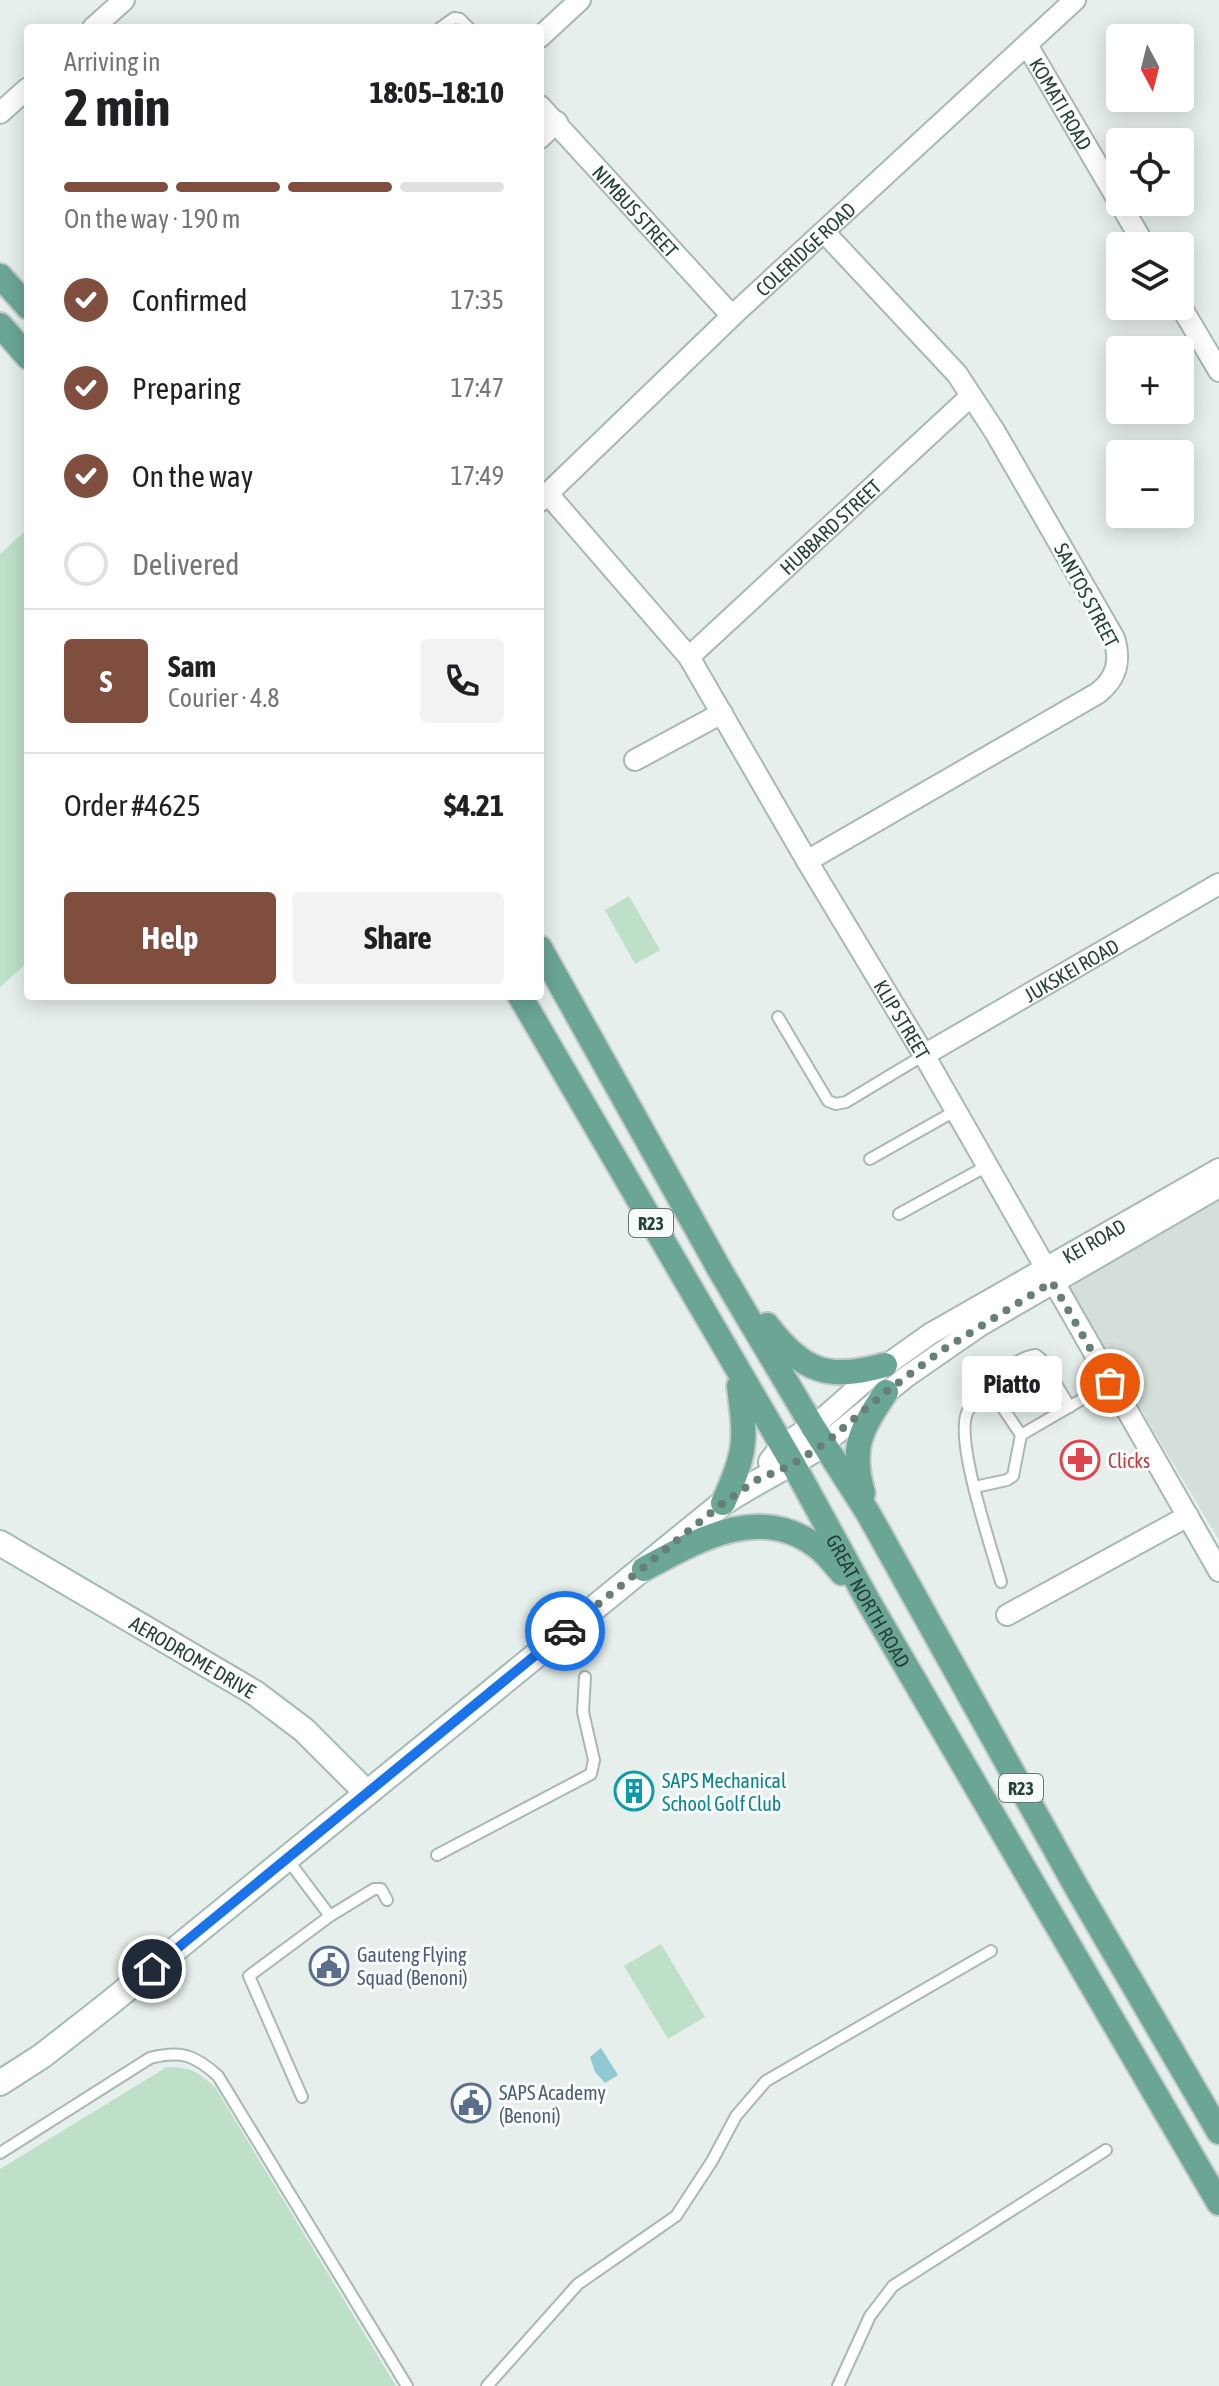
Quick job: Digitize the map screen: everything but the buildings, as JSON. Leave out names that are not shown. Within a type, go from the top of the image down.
[{"type":"main road","points":[[0,276],[24,303]]},
{"type":"main road","points":[[0,325],[24,352]]},
{"type":"main road","name":"GREAT NORTH ROAD","points":[[544,955],[721,1272],[868,1513],[1078,1890],[1219,2132]]},
{"type":"main road","name":"GREAT NORTH ROAD","points":[[522,1000],[1219,2203]]},
{"type":"main road","points":[[721,1272],[800,1362],[834,1373],[864,1371],[885,1365]]},
{"type":"main road","points":[[723,1503],[745,1446],[745,1420],[738,1373]]},
{"type":"main road","points":[[868,1513],[856,1457],[865,1424],[886,1392]]},
{"type":"main road","points":[[644,1569],[718,1532],[747,1526],[772,1528],[794,1534],[816,1546],[868,1601]]},
{"type":"main road","points":[[1045,1907],[1078,1890]]},
{"type":"street","points":[[97,24],[124,0]]},
{"type":"street","points":[[544,33],[580,0]]},
{"type":"street","name":"COLERIDGE ROAD","points":[[544,497],[732,316],[1075,0]]},
{"type":"street","name":"KOMATI ROAD","points":[[1027,45],[1137,232]]},
{"type":"street","points":[[0,113],[24,92]]},
{"type":"street","name":"NIMBUS STREET","points":[[544,110],[732,316]]},
{"type":"street","points":[[544,134],[557,122]]},
{"type":"street","name":"SANTOS STREET","points":[[807,861],[1098,693],[1109,684],[1116,671],[1119,654],[1114,638],[995,432],[957,374],[825,233]]},
{"type":"street","points":[[1194,320],[1211,338],[1219,371]]},
{"type":"street","name":"HUBBARD STREET","points":[[689,657],[971,396]]},
{"type":"street","name":"KLIP STREET","points":[[544,497],[689,657],[924,1055],[1219,1571]]},
{"type":"street","points":[[635,760],[722,713]]},
{"type":"street","name":"JUKSKEI ROAD","points":[[924,1055],[1219,884]]},
{"type":"street","name":"KEI ROAD","points":[[818,1435],[886,1392],[1048,1275],[1219,1169]]},
{"type":"street","name":"KEI ROAD","points":[[818,1435],[885,1365],[942,1327],[1219,1187]]},
{"type":"street","points":[[0,2083],[42,2056],[106,2006],[723,1503],[818,1435]]},
{"type":"street","points":[[1007,1615],[1188,1516]]},
{"type":"street","name":"AERODROME DRIVE","points":[[0,1543],[274,1705],[304,1730],[367,1793]]},
{"type":"lane","points":[[446,24],[454,18],[465,24]]},
{"type":"lane","points":[[778,1017],[828,1101],[836,1104],[846,1102],[924,1055]]},
{"type":"lane","points":[[870,1159],[955,1111]]},
{"type":"lane","points":[[899,1214],[987,1166]]},
{"type":"lane","points":[[1001,1582],[975,1487],[965,1439],[965,1416],[972,1404],[1019,1358],[1036,1355],[1070,1407]]},
{"type":"lane","points":[[1021,1435],[1110,1383]]},
{"type":"lane","points":[[975,1487],[1013,1476],[1021,1435],[989,1387]]},
{"type":"lane","points":[[437,1855],[591,1774],[594,1760],[583,1712],[585,1677]]},
{"type":"lane","points":[[287,1858],[330,1916]]},
{"type":"lane","points":[[302,2097],[249,1976],[330,1916],[374,1889],[381,1889],[387,1900]]},
{"type":"lane","points":[[487,2386],[578,2284],[676,2216],[712,2161],[736,2116],[766,2081],[991,1951]]},
{"type":"lane","points":[[0,2153],[150,2058],[168,2054],[188,2055],[203,2062],[218,2076],[407,2386]]},
{"type":"lane","points":[[838,2386],[870,2316],[893,2286],[1106,2150]]},
{"type":"shaded area","points":[[1219,1190],[1219,1540],[1063,1279]]},
{"type":"green space","points":[[24,532],[24,966],[0,987],[0,554]]},
{"type":"green space","points":[[629,896],[660,950],[635,964],[605,910]]},
{"type":"green space","points":[[661,1944],[705,2017],[668,2039],[624,1966]]},
{"type":"green space","points":[[167,2067],[193,2071],[215,2087],[396,2386],[0,2386],[0,2169]]},
{"type":"water","points":[[601,2048],[618,2075],[605,2083],[595,2072],[590,2057]]},
{"type":"way so far","points":[[565,1631],[723,1503],[757,1480],[793,1464],[824,1444],[941,1351],[1052,1282],[1110,1383]]},
{"type":"place","name":"Piatto","points":[[1110,1383]]},
{"type":"place","name":"Clicks","points":[[1080,1460]]},
{"type":"place","name":"SAPS Mechanical School Golf Club","points":[[634,1791]]},
{"type":"place","name":"Gauteng Flying Squad (Benoni)","points":[[329,1966]]},
{"type":"place","name":"SAPS Academy (Benoni)","points":[[471,2103]]},
{"type":"route","points":[[152,1969],[565,1631]]}]
